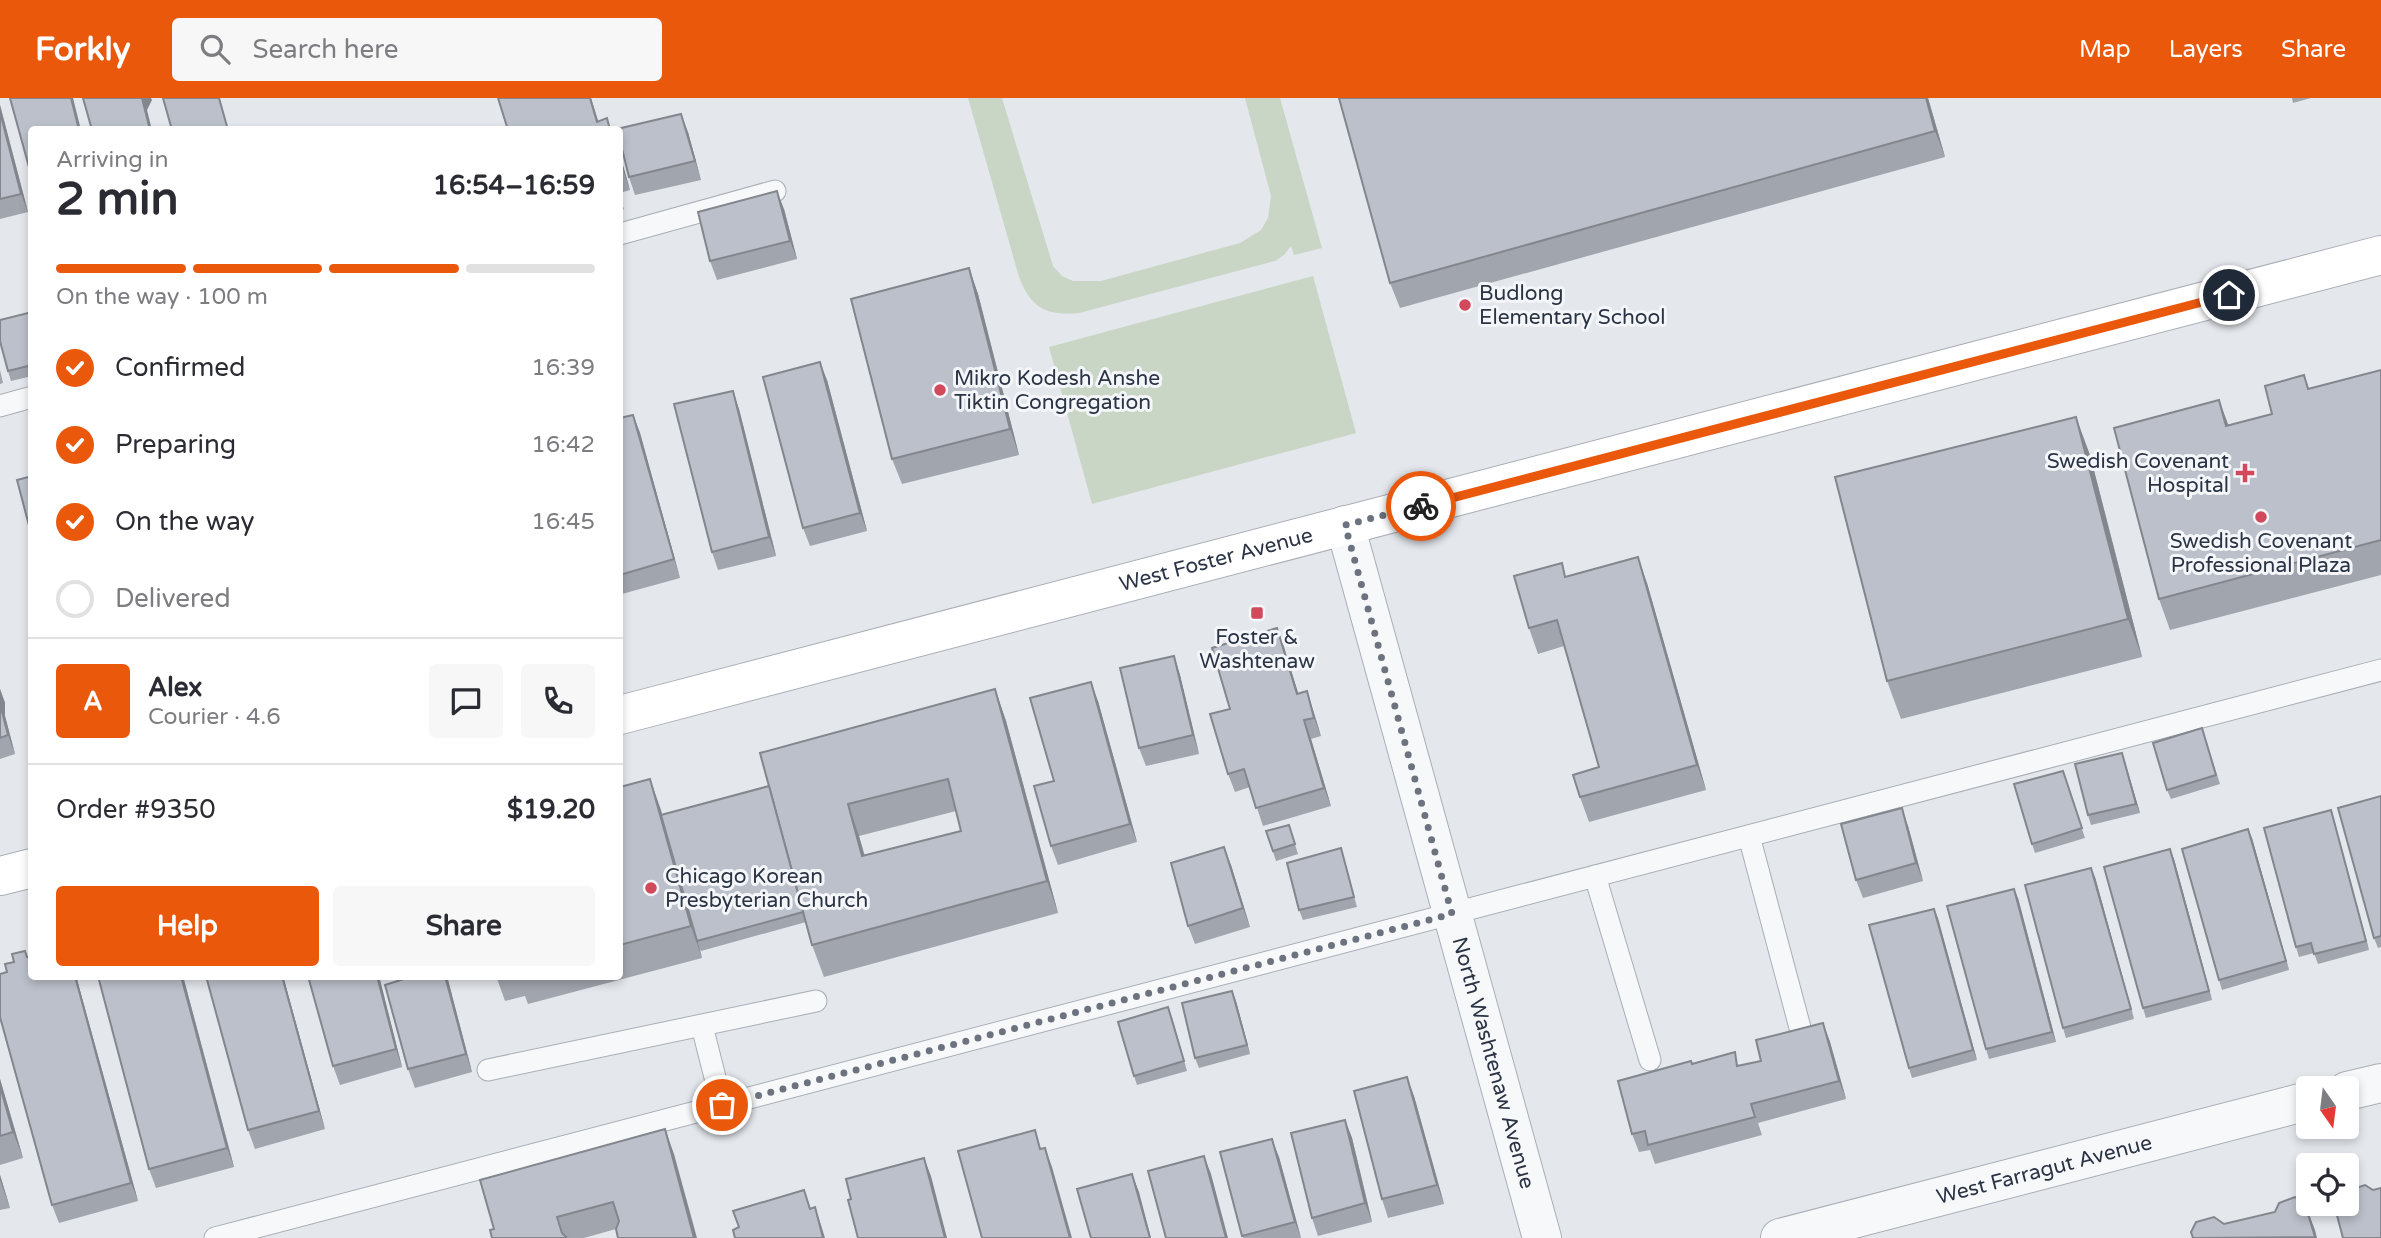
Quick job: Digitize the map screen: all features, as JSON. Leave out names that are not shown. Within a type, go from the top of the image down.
[{"type":"main road","name":"West Foster Avenue","points":[[623,714],[2381,255]]},
{"type":"main road","points":[[0,876],[28,869]]},
{"type":"street","name":"North Washtenaw Avenue","points":[[1345,525],[1542,1238]]},
{"type":"street","points":[[2359,1088],[2381,1083]]},
{"type":"street","name":"West Farragut Avenue","points":[[1780,1238],[2296,1104]]},
{"type":"lane","points":[[623,233],[775,191]]},
{"type":"lane","points":[[0,405],[28,398]]},
{"type":"lane","points":[[215,1238],[2381,670]]},
{"type":"lane","points":[[1749,836],[1803,1038]]},
{"type":"lane","points":[[1595,876],[1650,1060]]},
{"type":"lane","points":[[488,1070],[816,1001]]},
{"type":"lane","points":[[702,1026],[722,1105]]},
{"type":"green space","points":[[968,98],[1002,98],[1053,266],[1062,276],[1073,281],[1101,281],[1240,243],[1261,230],[1268,218],[1271,196],[1245,98],[1280,98],[1322,248],[1294,255],[1291,246],[1275,261],[1079,313],[1057,313],[1041,308],[1029,296],[1019,277]]},
{"type":"green space","points":[[1313,276],[1356,433],[1092,504],[1049,347]]},
{"type":"building","points":[[10,98],[71,98],[78,126],[28,126],[28,163]]},
{"type":"building","points":[[83,98],[142,98],[149,126],[91,126]]},
{"type":"building","points":[[163,98],[219,98],[227,126],[171,126]]},
{"type":"building","points":[[498,98],[590,98],[597,122],[607,118],[609,126],[507,126]]},
{"type":"building","points":[[1339,98],[1926,98],[1935,131],[1390,283]]},
{"type":"building","points":[[0,112],[21,194],[0,199]]},
{"type":"building","points":[[681,114],[695,161],[629,177],[623,153],[623,128]]},
{"type":"building","points":[[777,191],[790,241],[710,261],[698,212]]},
{"type":"building","name":"Mikro Kodesh Anshe Tiktin Congregation","points":[[969,268],[1010,429],[892,459],[851,299]]},
{"type":"building","points":[[28,313],[28,366],[8,371],[0,341],[0,320]]},
{"type":"building","points":[[820,362],[860,513],[803,528],[763,377]]},
{"type":"building","name":"Swedish Covenant Professional Plaza","points":[[2381,370],[2381,540],[2159,599],[2114,428],[2219,400],[2226,426],[2272,414],[2265,386],[2304,375],[2308,389]]},
{"type":"building","points":[[733,391],[769,537],[712,552],[674,404]]},
{"type":"building","points":[[633,415],[674,559],[623,574],[623,417]]},
{"type":"building","points":[[2076,417],[2128,619],[1887,681],[1835,477]]},
{"type":"building","points":[[28,477],[28,522],[17,480]]},
{"type":"building","points":[[1638,557],[1697,765],[1580,797],[1573,775],[1599,767],[1557,620],[1529,628],[1514,576],[1562,563],[1565,577]]},
{"type":"building","points":[[1277,628],[1297,694],[1307,691],[1314,718],[1304,720],[1324,788],[1256,808],[1244,769],[1228,774],[1210,714],[1230,709],[1212,648]]},
{"type":"building","points":[[1174,656],[1193,735],[1139,748],[1120,668]]},
{"type":"building","points":[[1091,682],[1130,824],[1051,846],[1034,786],[1054,781],[1030,698]]},
{"type":"building","points":[[995,689],[1047,881],[812,945],[760,753]],"holes":[[[948,779],[961,831],[862,856],[848,804]]]},
{"type":"building","points":[[0,704],[8,735],[0,738]]},
{"type":"building","points":[[2202,728],[2216,775],[2167,790],[2153,743]]},
{"type":"building","points":[[2122,753],[2136,804],[2088,815],[2075,764]]},
{"type":"building","points":[[2063,771],[2082,828],[2032,844],[2014,784]]},
{"type":"building","points":[[650,779],[691,926],[623,944],[623,786]]},
{"type":"building","points":[[769,786],[803,912],[697,941],[661,815]]},
{"type":"building","points":[[2381,796],[2381,936],[2374,938],[2338,808]]},
{"type":"building","points":[[1902,808],[1916,863],[1856,880],[1841,824]]},
{"type":"building","points":[[2331,810],[2366,941],[2314,954],[2311,943],[2296,947],[2264,828]]},
{"type":"building","points":[[1289,825],[1295,844],[1273,851],[1266,831]]},
{"type":"building","points":[[2248,829],[2286,961],[2219,980],[2182,849]]},
{"type":"building","points":[[1224,847],[1243,908],[1188,926],[1171,863]]},
{"type":"building","points":[[1341,848],[1354,897],[1299,910],[1287,863]]},
{"type":"building","points":[[2170,849],[2209,991],[2143,1008],[2104,867]]},
{"type":"building","points":[[2091,868],[2131,1009],[2063,1028],[2025,885]]},
{"type":"building","points":[[2014,889],[2052,1032],[1986,1049],[1947,906]]},
{"type":"building","points":[[1934,909],[1973,1050],[1909,1068],[1869,925]]},
{"type":"building","points":[[25,951],[28,957],[28,980],[76,980],[131,1183],[52,1205],[0,1017],[0,974],[7,972],[5,964],[14,962],[12,954]]},
{"type":"building","points":[[99,980],[182,980],[227,1148],[149,1169]]},
{"type":"building","points":[[207,980],[283,980],[319,1111],[248,1130]]},
{"type":"building","points":[[309,980],[378,980],[396,1049],[333,1066]]},
{"type":"building","points":[[401,980],[446,980],[466,1054],[408,1069],[385,985]]},
{"type":"building","points":[[1232,991],[1247,1045],[1195,1058],[1182,1003]]},
{"type":"building","points":[[1168,1007],[1184,1061],[1134,1076],[1118,1022]]},
{"type":"building","points":[[1823,1023],[1839,1081],[1751,1104],[1755,1117],[1648,1145],[1645,1131],[1632,1134],[1618,1081],[1735,1052],[1737,1066],[1761,1061],[1756,1040]]},
{"type":"building","points":[[1407,1077],[1437,1185],[1382,1199],[1354,1091]]},
{"type":"building","points":[[0,1086],[13,1132],[0,1136]]},
{"type":"building","points":[[1345,1120],[1365,1203],[1312,1218],[1291,1133]]},
{"type":"building","points":[[665,1129],[694,1238],[618,1238],[616,1229],[619,1221],[613,1202],[557,1217],[562,1233],[567,1238],[492,1238],[490,1230],[494,1229],[480,1180]]},
{"type":"building","points":[[1035,1130],[1040,1149],[1045,1148],[1070,1238],[982,1238],[958,1151]]},
{"type":"building","points":[[1272,1139],[1295,1222],[1242,1236],[1220,1152]]},
{"type":"building","points":[[1204,1156],[1226,1238],[1166,1238],[1148,1171]]},
{"type":"building","points":[[924,1158],[945,1238],[858,1238],[848,1200],[851,1199],[846,1179]]},
{"type":"building","points":[[1132,1174],[1150,1238],[1091,1238],[1077,1189]]},
{"type":"building","points":[[2365,1185],[2373,1190],[2381,1188],[2381,1238],[2343,1238],[2337,1216],[2359,1216],[2359,1187]]},
{"type":"building","points":[[804,1190],[810,1209],[815,1207],[823,1238],[735,1238],[733,1230],[739,1227],[733,1211]]},
{"type":"building","points":[[2296,1198],[2296,1216],[2309,1216],[2315,1237],[2193,1238],[2191,1232],[2196,1222],[2214,1217],[2224,1224],[2275,1212],[2279,1203]]},
{"type":"way so far","points":[[722,1105],[1452,914],[1345,525],[1421,506]]},
{"type":"place","name":"Budlong Elementary School","points":[[1465,305]]},
{"type":"place","name":"Mikro Kodesh Anshe Tiktin Congregation","points":[[940,390]]},
{"type":"place","name":"Swedish Covenant Hospital","points":[[2245,473]]},
{"type":"place","name":"Swedish Covenant Professional Plaza","points":[[2261,517]]},
{"type":"place","name":"Foster & Washtenaw","points":[[1257,613]]},
{"type":"place","name":"Chicago Korean Presbyterian Church","points":[[651,888]]},
{"type":"route","points":[[1421,506],[2229,295]]}]
